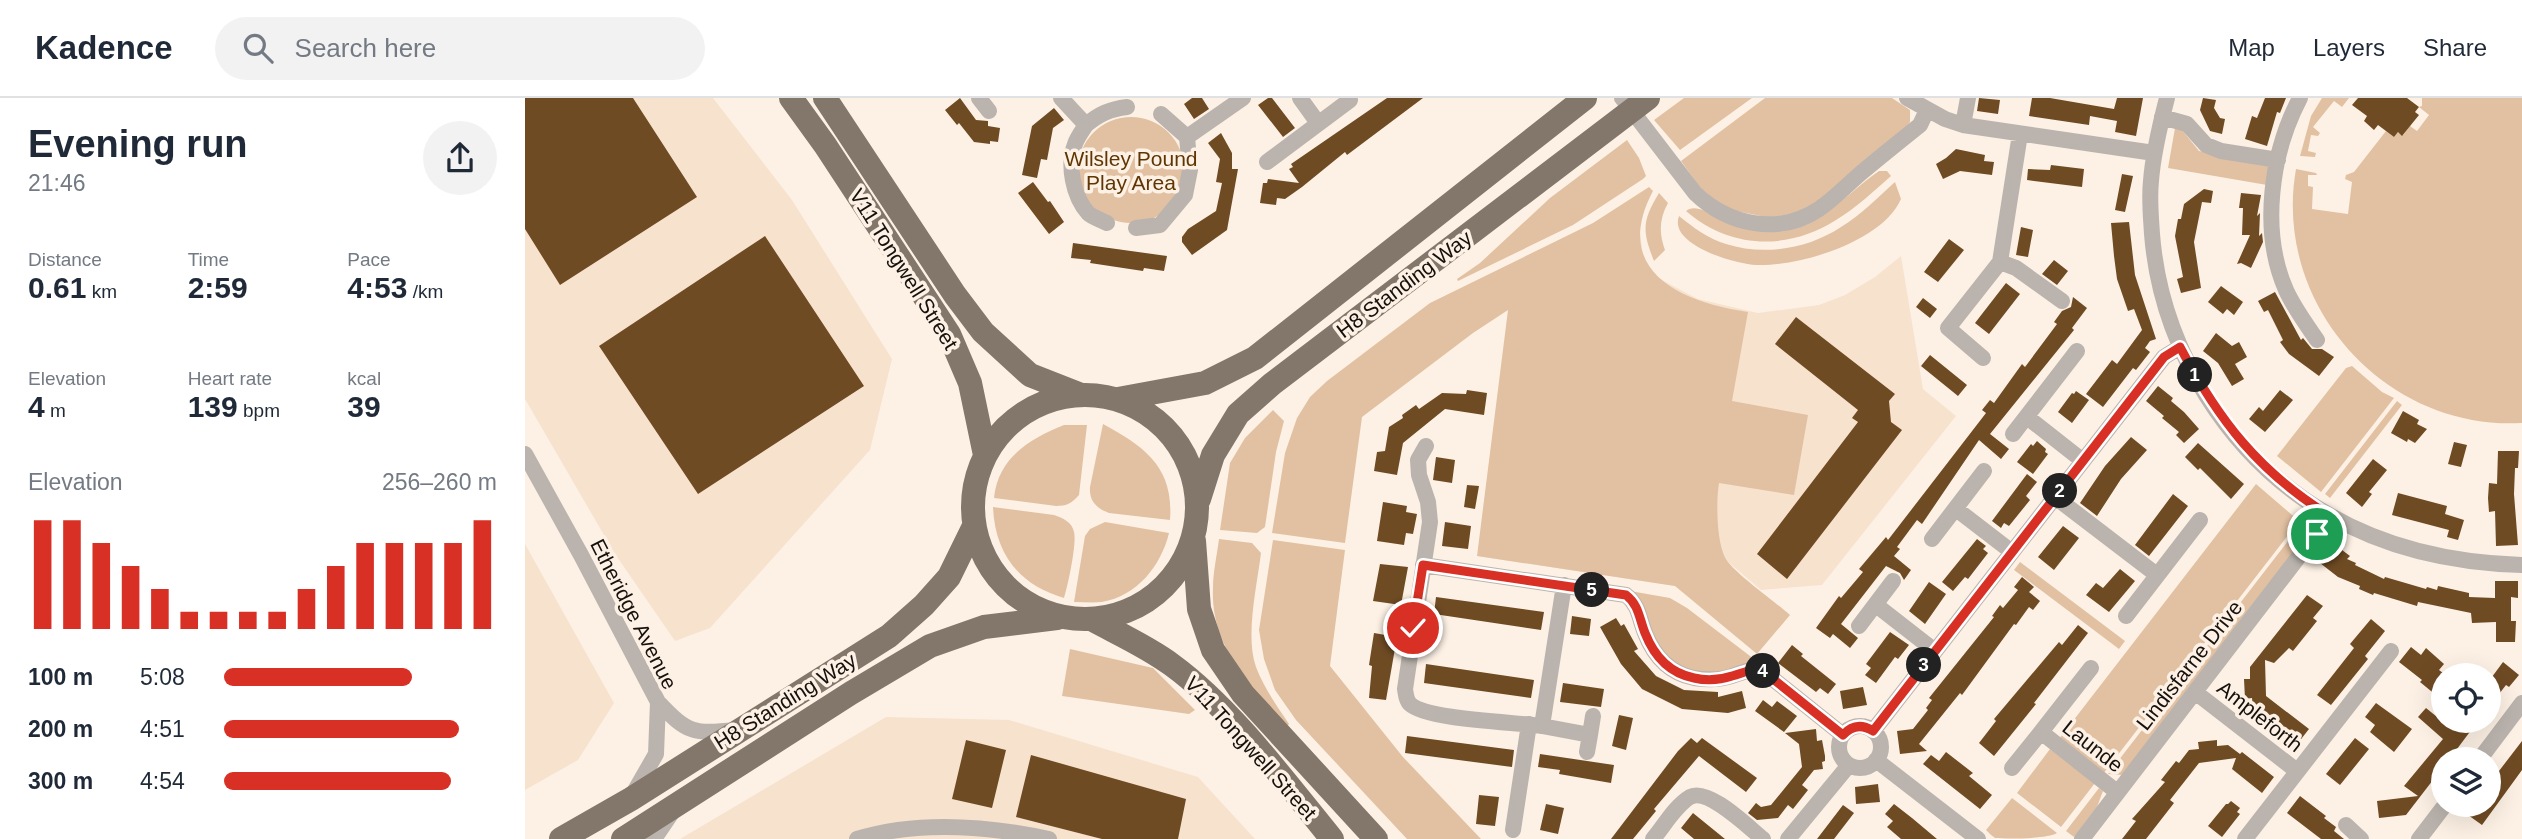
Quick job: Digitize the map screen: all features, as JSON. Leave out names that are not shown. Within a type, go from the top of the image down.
[{"type":"highway","name":"V11 Tongwell Street","points":[[791,98],[825,145],[949,334],[970,383],[985,455]]},
{"type":"highway","name":"V11 Tongwell Street","points":[[825,98],[955,296],[983,332],[1030,375],[1081,395]]},
{"type":"highway","name":"H8 Standing Way","points":[[1118,399],[1205,383],[1255,358],[1585,98]]},
{"type":"highway","name":"H8 Standing Way","points":[[1198,502],[1213,455],[1238,414],[1272,384],[1648,98]]},
{"type":"highway","points":[[1081,395],[1118,399],[1149,414],[1174,437],[1191,466],[1198,502],[1194,540],[1179,571],[1156,596],[1126,613],[1093,620],[1059,617],[1028,605],[1003,585],[984,558],[973,517],[976,479],[985,455],[1002,431],[1025,412],[1052,400],[1081,395]]},
{"type":"highway","name":"H8 Standing Way","points":[[561,839],[631,799],[889,636],[924,605],[949,577],[973,517]]},
{"type":"highway","name":"V11 Tongwell Street","points":[[1194,540],[1199,610],[1213,650],[1243,694],[1376,839]]},
{"type":"highway","name":"H8 Standing Way","points":[[623,839],[851,693],[930,646],[984,627],[1059,617]]},
{"type":"highway","name":"V11 Tongwell Street","points":[[1093,620],[1171,664],[1194,683],[1272,766],[1332,839]]},
{"type":"street","points":[[1061,98],[1086,125]]},
{"type":"street","points":[[1187,137],[1243,98]]},
{"type":"street","points":[[1300,98],[1318,123]]},
{"type":"street","points":[[1622,98],[1707,205],[1728,218],[1769,225],[1792,221],[1818,210],[1920,124],[1927,110]]},
{"type":"street","points":[[1907,98],[1927,110],[1963,125],[2154,153]]},
{"type":"street","points":[[1963,125],[1968,98]]},
{"type":"street","points":[[2167,98],[2150,183],[2155,263],[2168,315],[2180,347],[2203,391],[2245,446],[2274,474],[2330,516],[2381,540],[2441,557],[2486,564],[2522,565]]},
{"type":"street","points":[[2300,98],[2289,122],[2278,160],[2271,215],[2273,243],[2285,288],[2297,312],[2317,340]]},
{"type":"street","points":[[1267,162],[1350,100]]},
{"type":"street","points":[[1107,223],[1089,214],[1077,193],[1072,178],[1075,144],[1086,125],[1097,116],[1113,109],[1127,107]]},
{"type":"street","points":[[1136,228],[1160,225],[1185,195],[1191,170],[1187,137],[1161,114]]},
{"type":"street","points":[[2162,117],[2187,124],[2206,145],[2221,151],[2278,160]]},
{"type":"street","points":[[1983,358],[1948,328],[2000,262],[2020,134]]},
{"type":"street","points":[[2000,262],[2016,268],[2061,302]]},
{"type":"street","points":[[1873,731],[2164,357],[2180,347]]},
{"type":"street","points":[[2013,434],[2077,351]]},
{"type":"street","points":[[2027,417],[2083,461]]},
{"type":"street","points":[[1426,446],[1418,460],[1430,522],[1405,689],[1406,699],[1411,706],[1429,713],[1535,725],[1590,735]]},
{"type":"street","name":"Etheridge Avenue","points":[[525,454],[659,702],[656,754],[631,799]]},
{"type":"street","points":[[1932,539],[1984,471]]},
{"type":"street","points":[[2055,497],[2157,575]]},
{"type":"street","points":[[1956,509],[2012,552]]},
{"type":"street","name":"Lindisfarne Drive","points":[[2082,839],[2330,516]]},
{"type":"street","points":[[2126,616],[2200,520]]},
{"type":"street","points":[[1423,565],[1626,595],[1634,601],[1651,646],[1661,662],[1675,672],[1704,680],[1733,676],[1753,669],[1763,671],[1843,735]]},
{"type":"street","points":[[1859,626],[1893,581]]},
{"type":"street","points":[[1513,830],[1564,585]]},
{"type":"street","points":[[1876,605],[1935,651]]},
{"type":"street","points":[[2297,771],[2391,651]]},
{"type":"street","name":"Launde","points":[[2091,668],[2041,732],[2117,792]]},
{"type":"street","name":"Ampleforth","points":[[2195,692],[2297,771],[2245,839]]},
{"type":"street","points":[[659,702],[677,722],[701,733],[740,729]]},
{"type":"street","points":[[2493,747],[2516,725],[2522,703]]},
{"type":"street","points":[[1587,752],[1593,716]]},
{"type":"street","points":[[1861,726],[1873,731],[1881,748],[1876,760],[1861,768],[1849,765],[1840,754],[1843,735],[1847,730],[1861,726]]},
{"type":"street","points":[[2013,768],[2041,732]]},
{"type":"street","points":[[1876,760],[1977,839]]},
{"type":"street","points":[[1788,839],[1849,765]]},
{"type":"street","points":[[1653,839],[1677,809],[1688,798],[1698,794],[1709,797],[1763,839]]},
{"type":"street","points":[[654,839],[662,825],[683,802]]},
{"type":"street","points":[[2419,839],[2436,817]]},
{"type":"street","points":[[2347,825],[2361,839]]},
{"type":"street","points":[[857,839],[912,827],[1005,830],[1049,839]]},
{"type":"shaded area","points":[[525,98],[713,98],[792,200],[892,359],[870,450],[710,628],[675,641],[615,554],[525,399]]},
{"type":"shaded area","points":[[1639,225],[1643,256],[1658,278],[1698,299],[1758,313],[1819,305],[1845,295],[1875,277],[1901,256],[1923,389],[1956,416],[1822,585],[1761,590],[1727,561],[1694,600],[1675,586],[1477,556]]},
{"type":"shaded area","points":[[525,544],[614,703],[578,760],[525,790]]},
{"type":"shaded area","points":[[886,717],[1009,720],[1198,777],[1255,839],[680,839]]},
{"type":"green space","points":[[1684,98],[1752,98],[1680,150],[1654,120]]},
{"type":"green space","points":[[1765,98],[1892,98],[1910,110],[1910,122],[1904,131],[1811,209],[1771,218],[1731,210],[1714,200],[1699,186],[1681,161]]},
{"type":"green space","points":[[2322,98],[2349,98],[2342,107],[2334,101],[2313,127],[2320,133],[2318,136],[2311,135],[2308,151],[2316,153],[2315,157],[2300,156],[2311,116]]},
{"type":"green space","points":[[2422,98],[2522,98],[2522,423],[2472,420],[2426,406],[2384,382],[2349,350],[2321,311],[2302,267],[2293,219],[2296,169],[2317,175],[2308,175],[2308,186],[2313,187],[2312,209],[2348,214],[2352,182],[2345,179],[2346,175],[2354,172],[2386,131],[2394,137],[2398,132],[2403,135],[2410,126],[2417,131],[2429,115],[2419,107],[2422,106]]},
{"type":"green space","name":"Wilsley Pound Play Area","points":[[1131,117],[1151,121],[1168,133],[1180,150],[1184,170],[1180,190],[1168,207],[1151,219],[1131,223],[1111,219],[1094,207],[1082,190],[1078,170],[1082,150],[1094,133],[1111,121]]},
{"type":"green space","points":[[2175,128],[2182,130],[2199,151],[2270,166],[2267,185],[2168,168]]},
{"type":"green space","points":[[1627,140],[1639,158],[1646,176],[1643,179],[1573,225],[1458,281],[1457,279],[1480,263],[1550,198]]},
{"type":"green space","points":[[1879,171],[1887,171],[1891,176],[1843,215],[1817,230],[1779,241],[1740,239],[1721,233],[1686,211],[1691,208],[1698,209],[1740,226],[1812,216],[1834,207]]},
{"type":"green space","points":[[1895,182],[1901,199],[1891,214],[1877,227],[1838,248],[1795,261],[1756,265],[1720,257],[1693,244],[1683,236],[1678,226],[1679,216],[1707,236],[1740,248],[1770,250],[1800,245],[1841,227]]},
{"type":"green space","points":[[1649,187],[1653,191],[1642,218],[1640,242],[1646,261],[1659,277],[1677,290],[1698,300],[1748,312],[1732,401],[1808,415],[1794,495],[1719,483],[1718,524],[1724,555],[1741,575],[1790,615],[1757,654],[1675,586],[1477,556],[1508,310],[1473,333],[1362,417],[1345,543],[1272,533],[1285,453],[1297,418],[1310,397],[1327,381],[1430,303],[1593,223]]},
{"type":"green space","points":[[1659,193],[1668,203],[1661,226],[1665,250],[1654,261],[1647,242],[1646,226],[1649,211]]},
{"type":"green space","points":[[2352,366],[2382,392],[2394,398],[2321,492],[2277,456],[2346,368]]},
{"type":"green space","points":[[2397,401],[2402,405],[2330,498],[2325,494]]},
{"type":"green space","points":[[1273,410],[1284,421],[1276,452],[1265,527],[1257,533],[1220,530],[1230,463],[1245,438]]},
{"type":"green space","points":[[1103,424],[1132,441],[1162,472],[1170,502],[1170,520],[1109,513],[1094,503],[1090,487]]},
{"type":"green space","points":[[1064,425],[1087,425],[1079,495],[1066,505],[1056,506],[994,498],[1002,472],[1017,452]]},
{"type":"green space","points":[[2256,484],[2299,521],[2103,774],[2059,739]]},
{"type":"green space","points":[[993,507],[1054,515],[1069,523],[1074,532],[1074,545],[1064,598],[1034,585],[1012,565],[999,539]]},
{"type":"green space","points":[[1105,522],[1169,533],[1154,568],[1136,586],[1115,599],[1074,602],[1085,536],[1090,529]]},
{"type":"green space","points":[[2302,523],[2312,530],[2123,775],[2108,774]]},
{"type":"green space","points":[[1219,539],[1252,543],[1261,553],[1253,611],[1253,655],[1263,682],[1289,724],[1286,727],[1259,697],[1235,664],[1218,629],[1213,588]]},
{"type":"green space","points":[[1273,540],[1345,550],[1330,666],[1403,757],[1481,839],[1407,839],[1296,720],[1275,690],[1264,659],[1259,630]]},
{"type":"green space","points":[[2020,562],[2125,641],[2119,649],[2014,570]]},
{"type":"green space","points":[[1630,591],[1670,598],[1754,659],[1725,673],[1705,673],[1685,668],[1667,657],[1654,642],[1645,609]]},
{"type":"green space","points":[[1070,649],[1153,668],[1195,710],[1189,714],[1062,696]]},
{"type":"green space","points":[[2050,749],[2095,783],[2061,827],[2017,793]]},
{"type":"green space","points":[[2099,788],[2103,791],[2097,807],[2074,837],[2066,831]]},
{"type":"green space","points":[[2012,798],[2057,833],[2027,838],[1995,838],[1986,830]]},
{"type":"building","points":[[525,98],[633,98],[697,197],[560,285],[525,229]]},
{"type":"building","points":[[960,98],[976,120],[988,121],[988,126],[1000,128],[998,142],[974,142],[959,123],[957,125],[945,110]]},
{"type":"building","points":[[1192,98],[1202,98],[1209,109],[1194,119],[1184,104]]},
{"type":"building","points":[[1272,98],[1295,128],[1283,137],[1258,105]]},
{"type":"building","points":[[1387,98],[1423,98],[1347,155],[1345,152],[1285,199],[1277,198],[1276,205],[1260,203],[1263,183],[1267,183],[1268,179],[1299,183],[1289,169],[1293,167],[1291,164]]},
{"type":"building","points":[[1979,98],[2000,100],[1998,114],[1977,111]]},
{"type":"building","points":[[2032,98],[2050,98],[2114,109],[2117,98],[2143,98],[2136,136],[2115,132],[2117,121],[2090,116],[2089,125],[2029,116]]},
{"type":"building","points":[[2203,98],[2216,100],[2214,108],[2220,118],[2225,119],[2222,134],[2210,131],[2200,110]]},
{"type":"building","points":[[2265,98],[2286,98],[2280,113],[2277,112],[2267,146],[2245,139],[2252,116],[2257,118]]},
{"type":"building","points":[[2358,98],[2407,98],[2419,107],[2415,112],[2419,115],[2402,136],[2398,132],[2394,137],[2378,125],[2374,130],[2364,121],[2367,116],[2352,105]]},
{"type":"building","points":[[1054,108],[1064,120],[1053,128],[1047,160],[1041,159],[1037,178],[1022,175],[1032,126]]},
{"type":"building","points":[[1221,133],[1232,153],[1232,169],[1238,169],[1227,230],[1192,255],[1182,242],[1182,237],[1188,229],[1216,211],[1222,183],[1216,182],[1220,159],[1208,143]]},
{"type":"building","points":[[1956,149],[1985,155],[1984,161],[1994,162],[1992,175],[1960,171],[1943,179],[1936,164]]},
{"type":"building","points":[[2051,165],[2084,169],[2082,187],[2027,180],[2028,169],[2050,170]]},
{"type":"building","points":[[2122,174],[2133,176],[2125,212],[2115,210]]},
{"type":"building","points":[[1033,182],[1064,222],[1049,234],[1018,193]]},
{"type":"building","points":[[2204,189],[2213,191],[2211,203],[2202,202],[2194,242],[2201,288],[2181,293],[2177,279],[2183,277],[2175,236],[2178,219],[2181,219],[2184,204]]},
{"type":"building","points":[[2241,193],[2261,195],[2257,216],[2260,213],[2259,236],[2262,233],[2263,242],[2251,268],[2237,264],[2250,235],[2242,235],[2243,208],[2239,208]]},
{"type":"building","points":[[2129,222],[2135,275],[2156,339],[2150,341],[2145,348],[2150,352],[2136,370],[2133,368],[2103,407],[2086,394],[2112,360],[2117,364],[2142,330],[2134,309],[2128,311],[2117,279],[2114,256],[2111,223]]},
{"type":"building","points":[[2021,227],[2033,230],[2028,257],[2016,255]]},
{"type":"building","points":[[765,236],[864,386],[698,494],[599,346]]},
{"type":"building","points":[[1949,239],[1964,250],[1938,282],[1924,272]]},
{"type":"building","points":[[1073,243],[1167,256],[1164,271],[1144,268],[1143,271],[1071,258]]},
{"type":"building","points":[[2054,260],[2068,271],[2057,285],[2042,274]]},
{"type":"building","points":[[2006,283],[2020,294],[1989,334],[1975,323]]},
{"type":"building","points":[[2221,286],[2243,302],[2234,315],[2227,309],[2223,314],[2208,302]]},
{"type":"building","points":[[2275,292],[2301,340],[2303,338],[2312,349],[2322,349],[2334,357],[2319,376],[2289,354],[2280,342],[2283,340],[2268,310],[2264,312],[2258,301]]},
{"type":"building","points":[[2073,297],[2087,308],[2072,328],[2074,330],[1990,434],[2009,449],[2001,459],[1979,440],[1922,524],[1917,520],[1897,547],[1900,549],[1894,556],[1911,570],[1904,580],[1900,573],[1886,566],[1841,624],[1858,638],[1850,648],[1833,634],[1830,638],[1816,628],[1839,596],[1841,598],[1863,572],[1859,569],[1886,537],[1888,540],[1986,413],[1982,410],[1990,400],[1994,403],[2022,364],[2025,367],[2057,324],[2054,322],[2062,311],[2071,307]]},
{"type":"building","points":[[1923,298],[1937,309],[1930,318],[1916,307]]},
{"type":"building","points":[[1796,317],[1895,394],[1889,401],[1891,422],[1902,430],[1787,579],[1757,554],[1858,422],[1852,418],[1858,410],[1775,344]]},
{"type":"building","points":[[2216,333],[2232,346],[2239,342],[2247,357],[2235,364],[2244,379],[2232,386],[2218,363],[2203,351]]},
{"type":"building","points":[[1930,355],[1967,385],[1958,396],[1921,366]]},
{"type":"building","points":[[2158,386],[2173,398],[2171,401],[2199,429],[2184,443],[2176,435],[2179,432],[2146,401]]},
{"type":"building","points":[[1467,390],[1487,393],[1484,415],[1445,409],[1403,443],[1397,475],[1374,471],[1377,452],[1385,451],[1389,427],[1403,418],[1402,415],[1416,405],[1419,409],[1442,393],[1466,394]]},
{"type":"building","points":[[2280,390],[2293,400],[2265,432],[2249,419],[2259,407],[2263,411]]},
{"type":"building","points":[[2076,391],[2089,400],[2072,423],[2058,412]]},
{"type":"building","points":[[2403,411],[2419,420],[2417,424],[2427,429],[2415,443],[2408,439],[2407,442],[2391,433]]},
{"type":"building","points":[[2131,437],[2147,450],[2121,479],[2097,516],[2080,503],[2105,466]]},
{"type":"building","points":[[2037,441],[2048,454],[2033,474],[2017,462],[2031,444],[2033,446]]},
{"type":"building","points":[[2454,442],[2467,445],[2461,467],[2448,464]]},
{"type":"building","points":[[2198,443],[2244,484],[2231,499],[2185,457]]},
{"type":"building","points":[[2498,451],[2519,451],[2514,494],[2518,545],[2496,546],[2495,511],[2489,512],[2488,498],[2489,483],[2497,484]]},
{"type":"building","points":[[1436,457],[1455,460],[1452,483],[1433,480]]},
{"type":"building","points":[[2373,459],[2387,470],[2369,492],[2372,494],[2362,507],[2346,493]]},
{"type":"building","points":[[2027,474],[2037,482],[2026,496],[2030,500],[2009,526],[2004,523],[2001,528],[1992,521]]},
{"type":"building","points":[[1467,485],[1479,486],[1475,509],[1464,507]]},
{"type":"building","points":[[2398,493],[2447,506],[2445,514],[2464,520],[2458,540],[2447,537],[2449,530],[2392,515]]},
{"type":"building","points":[[2173,494],[2188,506],[2149,556],[2135,545]]},
{"type":"building","points":[[1383,502],[1407,506],[1406,512],[1417,514],[1413,534],[1406,533],[1404,545],[1377,541]]},
{"type":"building","points":[[1445,522],[1471,526],[1468,549],[1442,546]]},
{"type":"building","points":[[2063,526],[2079,538],[2054,570],[2038,557]]},
{"type":"building","points":[[1977,539],[1986,546],[1983,549],[1988,553],[1968,579],[1965,577],[1953,591],[1942,582]]},
{"type":"building","points":[[2334,544],[2350,556],[2347,559],[2356,563],[2355,565],[2384,579],[2385,577],[2426,589],[2437,590],[2438,586],[2469,593],[2469,597],[2495,598],[2495,581],[2518,581],[2518,598],[2511,597],[2511,621],[2516,621],[2515,642],[2496,642],[2496,622],[2472,623],[2471,613],[2418,602],[2417,606],[2359,589],[2360,586],[2338,577],[2320,563]]},
{"type":"building","points":[[1380,564],[1408,567],[1401,605],[1373,601]]},
{"type":"building","points":[[2120,569],[2135,581],[2109,612],[2086,595],[2096,583],[2103,588]]},
{"type":"building","points":[[2022,577],[2034,587],[2029,592],[2040,601],[2033,610],[2029,607],[2016,625],[2014,624],[1962,695],[1960,693],[1919,744],[1927,751],[1900,754],[1897,731],[1913,729],[1928,710],[1926,708],[1932,700],[1929,698],[1994,617],[1992,616],[2000,605],[2003,608],[2018,590],[2014,587]]},
{"type":"building","points":[[1929,582],[1946,594],[1925,624],[1909,611]]},
{"type":"building","points":[[2307,595],[2323,606],[2313,618],[2317,621],[2293,651],[2289,648],[2274,663],[2265,660],[2266,696],[2309,729],[2298,743],[2253,710],[2252,698],[2245,699],[2244,679],[2250,679],[2250,667]]},
{"type":"building","points":[[1436,597],[1544,612],[1541,630],[1434,614]]},
{"type":"building","points":[[1572,616],[1591,619],[1589,636],[1570,634]]},
{"type":"building","points":[[1616,618],[1621,626],[1624,624],[1638,649],[1634,651],[1656,676],[1684,690],[1718,692],[1718,697],[1742,691],[1746,708],[1728,713],[1682,709],[1642,689],[1621,664],[1600,627]]},
{"type":"building","points":[[2371,619],[2385,631],[2365,656],[2368,659],[2331,705],[2317,695],[2354,648],[2350,644]]},
{"type":"building","points":[[2078,625],[2088,633],[1994,756],[1979,743],[1996,721],[1994,719],[2059,642],[2062,645]]},
{"type":"building","points":[[1890,632],[1909,645],[1898,659],[1895,657],[1876,683],[1865,675],[1871,668],[1866,664]]},
{"type":"building","points":[[1374,633],[1397,637],[1386,700],[1369,698],[1372,666],[1369,665]]},
{"type":"building","points":[[1792,645],[1803,654],[1801,656],[1836,684],[1828,694],[1820,688],[1816,692],[1778,663]]},
{"type":"building","points":[[2411,647],[2421,655],[2426,648],[2443,663],[2431,663],[2431,691],[2420,682],[2422,680],[2399,662]]},
{"type":"building","points":[[2503,662],[2519,675],[2509,687],[2506,685],[2501,691]]},
{"type":"building","points":[[1426,664],[1534,680],[1531,698],[1424,683]]},
{"type":"building","points":[[1563,683],[1604,689],[1601,707],[1560,702]]},
{"type":"building","points":[[1863,687],[1867,705],[1843,709],[1840,691]]},
{"type":"building","points":[[1763,700],[1772,707],[1777,701],[1797,716],[1784,732],[1755,711]]},
{"type":"building","points":[[2376,703],[2412,729],[2394,752],[2370,732],[2375,725],[2365,717]]},
{"type":"building","points":[[2426,708],[2431,712],[2431,728],[2418,717]]},
{"type":"building","points":[[1619,715],[1633,718],[1626,750],[1612,746]]},
{"type":"building","points":[[1816,729],[1817,741],[1822,740],[1825,756],[1823,769],[1814,770],[1802,785],[1808,790],[1793,809],[1788,805],[1778,818],[1757,820],[1748,813],[1756,803],[1761,807],[1771,805],[1802,767],[1799,744],[1785,733]]},
{"type":"building","points":[[2436,733],[2469,733],[2458,747],[2436,747],[2443,739]]},
{"type":"building","points":[[1407,736],[1514,750],[1512,767],[1405,753]]},
{"type":"building","points":[[1691,738],[1697,743],[1702,738],[1757,778],[1746,792],[1699,756],[1654,809],[1656,811],[1633,839],[1611,839],[1678,751]]},
{"type":"building","points":[[2355,738],[2369,749],[2340,785],[2326,774]]},
{"type":"building","points":[[966,740],[1006,750],[992,808],[952,799]]},
{"type":"building","points":[[2217,740],[2217,746],[2228,745],[2240,754],[2242,752],[2274,777],[2262,793],[2232,769],[2236,758],[2199,763],[2170,800],[2174,803],[2146,839],[2122,839],[2136,821],[2132,819],[2165,782],[2161,780],[2176,761],[2179,763],[2189,750],[2199,749],[2198,742]]},
{"type":"building","points":[[2522,741],[2522,770],[2501,799],[2501,768]]},
{"type":"building","points":[[1946,752],[1973,773],[1969,776],[1992,795],[1980,809],[1923,764],[1931,755],[1939,761]]},
{"type":"building","points":[[2431,753],[2431,783],[2406,815],[2379,818],[2377,801],[2418,796],[2404,786]]},
{"type":"building","points":[[1540,754],[1614,765],[1611,783],[1559,774],[1560,770],[1538,767]]},
{"type":"building","points":[[1031,755],[1186,799],[1178,839],[1102,839],[1016,817]]},
{"type":"building","points":[[1878,784],[1880,802],[1856,804],[1855,787]]},
{"type":"building","points":[[1479,795],[1499,797],[1495,826],[1476,824]]},
{"type":"building","points":[[2300,796],[2326,816],[2324,818],[2336,827],[2334,831],[2344,839],[2321,839],[2287,813]]},
{"type":"building","points":[[2231,801],[2240,808],[2237,812],[2240,814],[2222,837],[2208,826]]},
{"type":"building","points":[[1546,804],[1564,808],[1558,834],[1540,830]]},
{"type":"building","points":[[1894,804],[1937,839],[1901,839],[1887,827],[1893,821],[1885,814]]},
{"type":"building","points":[[1843,805],[1854,813],[1834,839],[1817,839]]},
{"type":"building","points":[[1693,813],[1725,839],[1694,839],[1681,828]]},
{"type":"building","points":[[2471,817],[2488,817],[2482,825]]},
{"type":"route","points":[[1413,628],[1423,565],[1626,595],[1634,601],[1644,631],[1661,662],[1675,672],[1704,680],[1733,676],[1753,669],[1763,671],[1843,735],[1847,730],[1861,726],[1873,731],[2164,357],[2180,347],[2203,391],[2245,446],[2264,467],[2330,516],[2317,534]]}]
